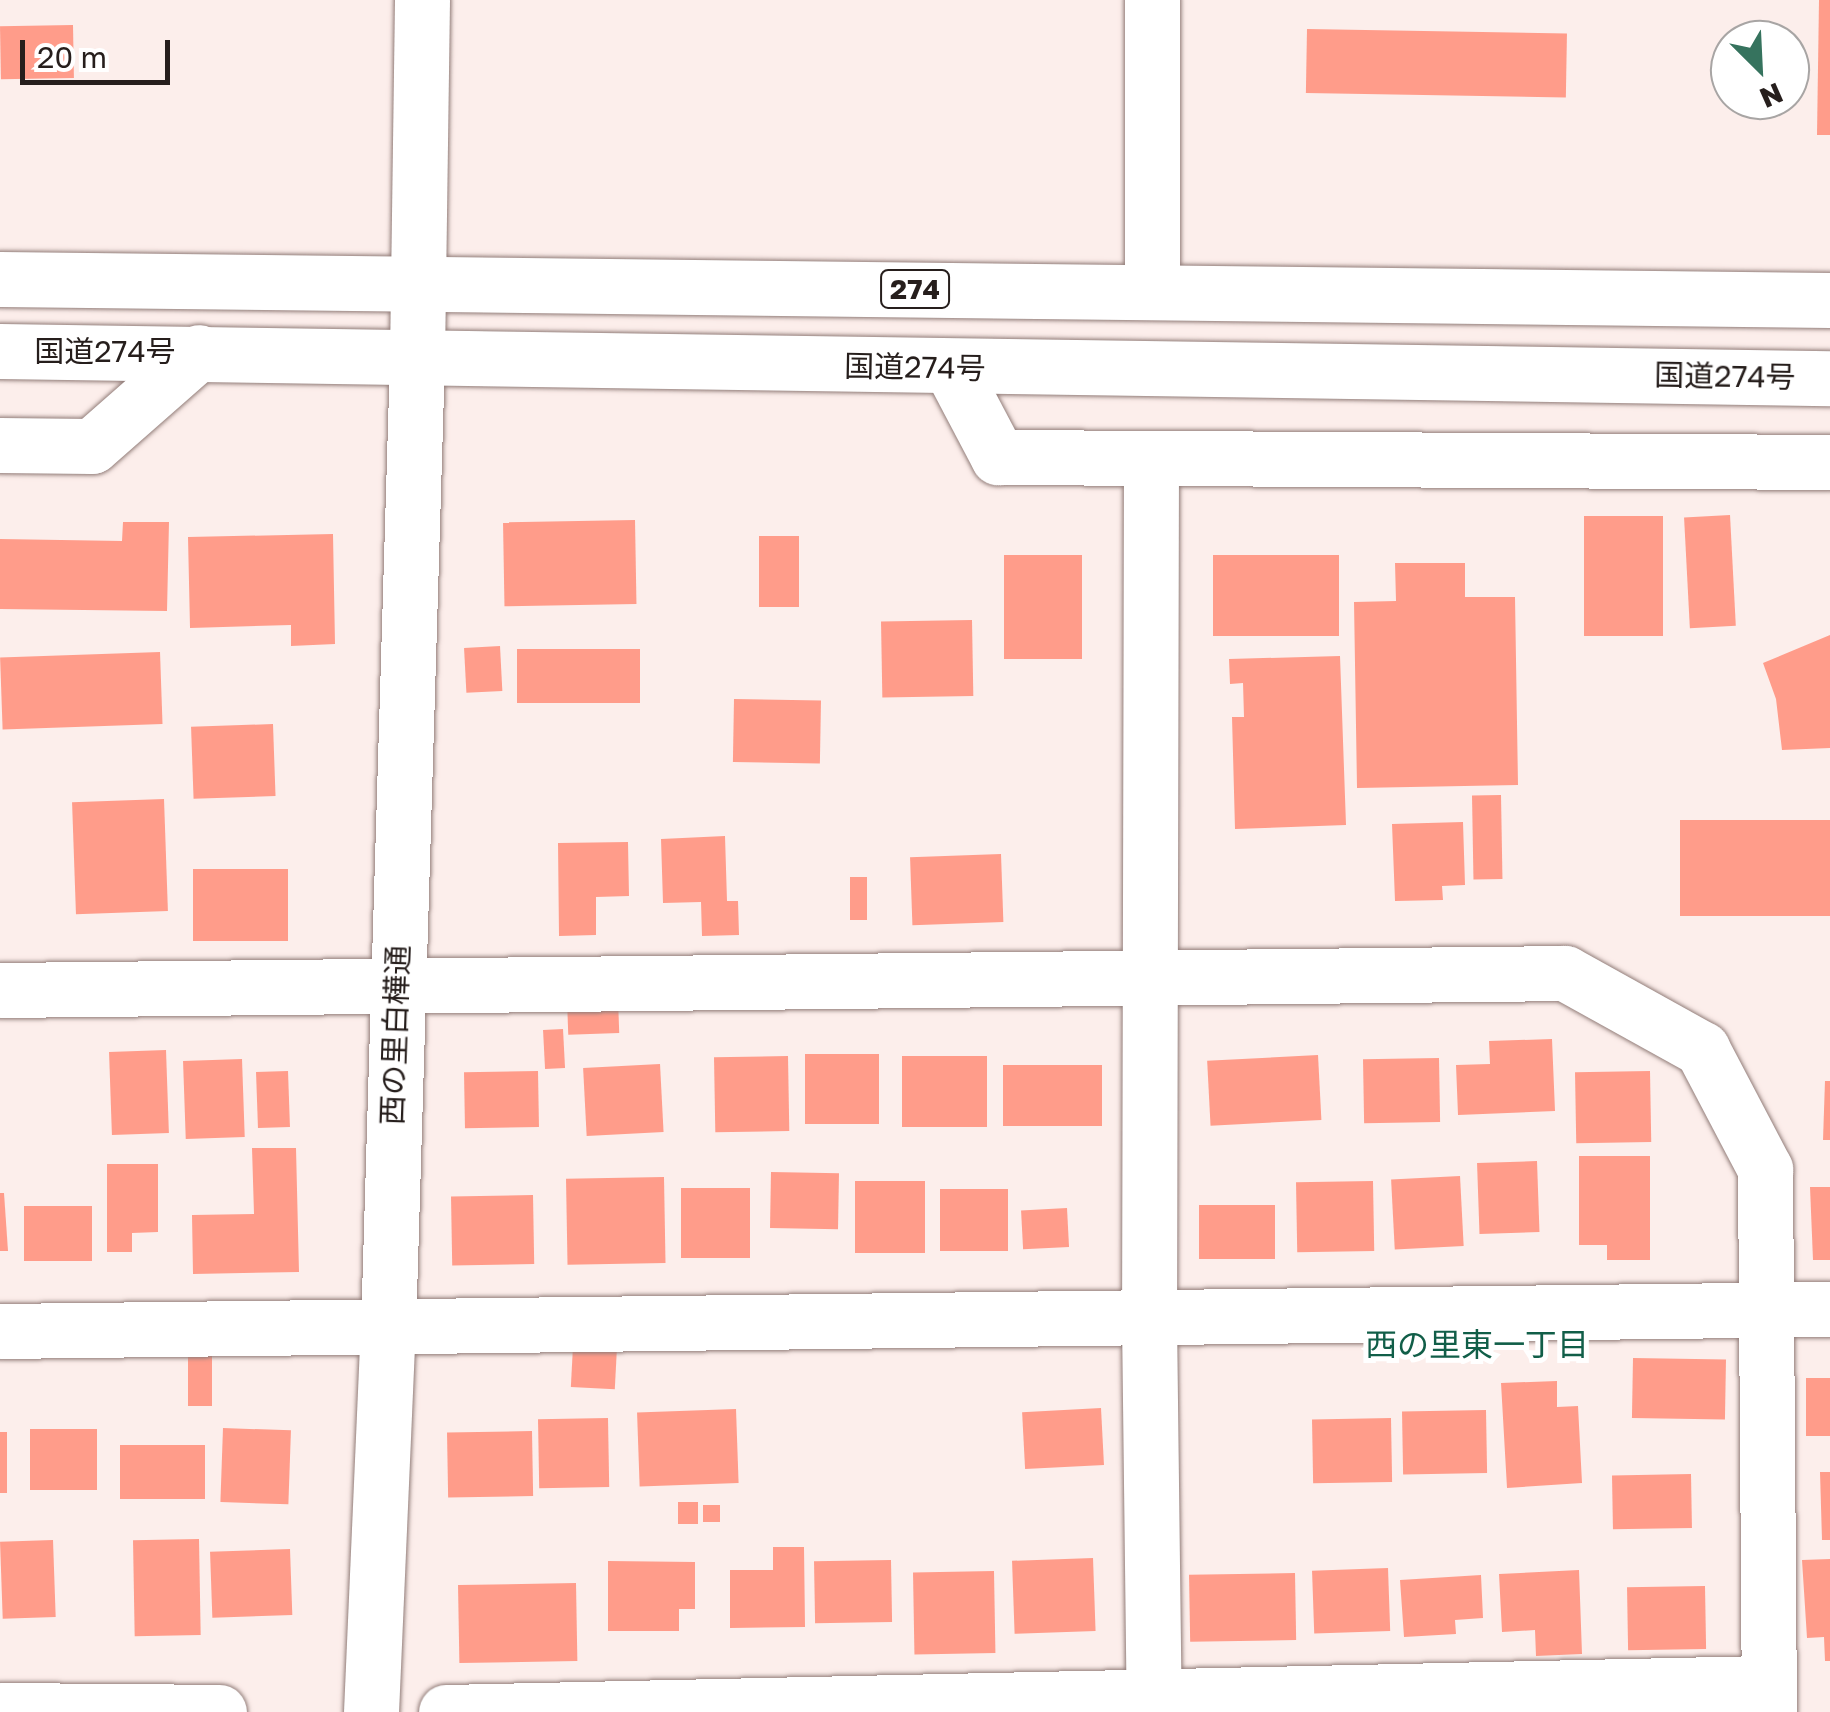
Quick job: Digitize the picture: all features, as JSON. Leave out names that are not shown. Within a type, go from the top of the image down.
[{"type":"main road","name":"西の里白樺通","points":[[371,1712],[388,1329],[417,358],[422,0]]},
{"type":"main road","points":[[1152,0],[1152,292]]},
{"type":"main road","name":"274","points":[[0,279],[417,280],[1830,300]]},
{"type":"main road","name":"国道274号","points":[[0,351],[1830,378]]},
{"type":"main road","points":[[0,446],[92,446],[198,352]]},
{"type":"main road","points":[[951,368],[998,457],[1830,462]]},
{"type":"main road","points":[[1152,459],[1149,1319],[1154,1705]]},
{"type":"main road","points":[[0,990],[1565,973],[1702,1048],[1766,1169],[1769,1698],[446,1712]]},
{"type":"main road","points":[[0,1330],[388,1329],[1830,1309]]},
{"type":"main road","points":[[0,1710],[220,1712]]},
{"type":"building","points":[[1819,0],[1830,0],[1830,135],[1817,135]]},
{"type":"building","points":[[73,25],[74,78],[1,79],[0,26]]},
{"type":"building","points":[[1307,29],[1567,34],[1566,98],[1306,93]]},
{"type":"building","points":[[1730,515],[1736,626],[1690,628],[1684,517]]},
{"type":"building","points":[[1584,516],[1663,516],[1663,636],[1584,636]]},
{"type":"building","points":[[635,520],[636,604],[504,606],[503,522]]},
{"type":"building","points":[[123,522],[169,522],[167,611],[0,609],[0,539],[122,541]]},
{"type":"building","points":[[333,534],[335,644],[291,646],[291,625],[190,628],[188,537]]},
{"type":"building","points":[[759,536],[799,536],[799,607],[759,607]]},
{"type":"building","points":[[1004,555],[1082,555],[1082,659],[1004,659]]},
{"type":"building","points":[[1213,555],[1339,555],[1339,636],[1213,636]]},
{"type":"building","points":[[1395,563],[1465,563],[1465,597],[1515,597],[1518,785],[1357,788],[1354,602],[1396,601]]},
{"type":"building","points":[[972,620],[973,696],[882,698],[881,622]]},
{"type":"building","points":[[1830,635],[1830,748],[1782,750],[1776,699],[1763,663]]},
{"type":"building","points":[[500,646],[502,691],[466,693],[464,648]]},
{"type":"building","points":[[517,649],[640,649],[640,703],[517,703]]},
{"type":"building","points":[[160,652],[163,724],[3,730],[0,658]]},
{"type":"building","points":[[1340,656],[1346,825],[1235,829],[1232,717],[1244,717],[1243,683],[1230,684],[1229,659]]},
{"type":"building","points":[[734,699],[821,701],[820,764],[733,762]]},
{"type":"building","points":[[273,724],[276,796],[194,799],[191,727]]},
{"type":"building","points":[[1501,795],[1502,879],[1473,879],[1472,796]]},
{"type":"building","points":[[164,799],[168,911],[76,914],[72,802]]},
{"type":"building","points":[[1680,820],[1830,820],[1830,916],[1680,916]]},
{"type":"building","points":[[1463,822],[1465,885],[1442,886],[1443,900],[1395,901],[1392,824]]},
{"type":"building","points":[[725,836],[727,901],[738,901],[739,935],[702,936],[701,902],[663,903],[661,839]]},
{"type":"building","points":[[628,842],[629,896],[596,897],[596,935],[559,936],[558,843]]},
{"type":"building","points":[[1001,854],[1003,922],[912,925],[910,857]]},
{"type":"building","points":[[193,869],[288,869],[288,941],[193,941]]},
{"type":"building","points":[[850,877],[867,877],[867,920],[850,920]]},
{"type":"building","points":[[618,998],[619,1033],[568,1035],[567,1000]]},
{"type":"building","points":[[563,1029],[565,1068],[545,1069],[543,1030]]},
{"type":"building","points":[[1552,1039],[1555,1111],[1458,1115],[1456,1065],[1490,1064],[1489,1041]]},
{"type":"building","points":[[166,1050],[169,1133],[112,1135],[109,1052]]},
{"type":"building","points":[[805,1054],[879,1054],[879,1124],[805,1124]]},
{"type":"building","points":[[1318,1055],[1321,1120],[1211,1126],[1207,1061]]},
{"type":"building","points":[[788,1056],[789,1131],[715,1132],[714,1057]]},
{"type":"building","points":[[902,1056],[987,1056],[987,1127],[902,1127]]},
{"type":"building","points":[[1439,1058],[1440,1122],[1364,1123],[1363,1059]]},
{"type":"building","points":[[242,1059],[245,1137],[186,1139],[183,1061]]},
{"type":"building","points":[[660,1064],[664,1132],[587,1136],[583,1068]]},
{"type":"building","points":[[1003,1065],[1102,1065],[1102,1126],[1003,1126]]},
{"type":"building","points":[[288,1071],[290,1127],[258,1128],[256,1072]]},
{"type":"building","points":[[538,1071],[539,1127],[465,1128],[464,1072]]},
{"type":"building","points":[[1650,1071],[1651,1142],[1576,1143],[1575,1072]]},
{"type":"building","points":[[1825,1081],[1830,1081],[1830,1140],[1823,1140]]},
{"type":"building","points":[[252,1148],[296,1148],[299,1272],[193,1274],[192,1215],[254,1214]]},
{"type":"building","points":[[1579,1156],[1650,1156],[1650,1260],[1607,1260],[1607,1245],[1579,1245]]},
{"type":"building","points":[[1537,1161],[1539,1232],[1480,1234],[1477,1163]]},
{"type":"building","points":[[107,1164],[158,1164],[158,1232],[132,1233],[132,1252],[107,1252]]},
{"type":"building","points":[[771,1172],[839,1173],[838,1229],[770,1228]]},
{"type":"building","points":[[1460,1176],[1464,1246],[1395,1250],[1391,1180]]},
{"type":"building","points":[[664,1177],[666,1263],[568,1265],[566,1179]]},
{"type":"building","points":[[855,1181],[925,1181],[925,1253],[855,1253]]},
{"type":"building","points":[[1373,1181],[1374,1251],[1297,1252],[1296,1182]]},
{"type":"building","points":[[1810,1187],[1830,1187],[1830,1260],[1813,1260]]},
{"type":"building","points":[[681,1188],[750,1188],[750,1258],[681,1258]]},
{"type":"building","points":[[940,1189],[1008,1189],[1008,1251],[940,1251]]},
{"type":"building","points":[[0,1193],[4,1193],[8,1251],[0,1251]]},
{"type":"building","points":[[533,1195],[534,1264],[452,1265],[451,1196]]},
{"type":"building","points":[[1199,1205],[1275,1205],[1275,1259],[1199,1259]]},
{"type":"building","points":[[24,1206],[92,1206],[92,1261],[24,1261]]},
{"type":"building","points":[[1067,1208],[1069,1247],[1023,1249],[1021,1210]]},
{"type":"building","points":[[573,1346],[617,1348],[615,1389],[571,1387]]},
{"type":"building","points":[[188,1351],[212,1351],[212,1406],[188,1406]]},
{"type":"building","points":[[1633,1358],[1726,1360],[1725,1420],[1632,1418]]},
{"type":"building","points":[[1806,1378],[1830,1378],[1830,1436],[1806,1436]]},
{"type":"building","points":[[1557,1381],[1557,1407],[1578,1406],[1582,1483],[1507,1488],[1501,1383]]},
{"type":"building","points":[[1101,1408],[1104,1465],[1025,1469],[1022,1412]]},
{"type":"building","points":[[736,1409],[739,1483],[640,1486],[637,1412]]},
{"type":"building","points":[[1486,1410],[1487,1473],[1403,1474],[1402,1411]]},
{"type":"building","points":[[608,1418],[609,1487],[539,1488],[538,1419]]},
{"type":"building","points":[[1391,1418],[1392,1482],[1313,1483],[1312,1419]]},
{"type":"building","points":[[223,1428],[291,1430],[288,1504],[220,1502]]},
{"type":"building","points":[[30,1429],[97,1429],[97,1490],[30,1490]]},
{"type":"building","points":[[532,1431],[533,1496],[448,1497],[447,1432]]},
{"type":"building","points":[[0,1432],[7,1432],[7,1493],[0,1493]]},
{"type":"building","points":[[120,1445],[205,1445],[205,1499],[120,1499]]},
{"type":"building","points":[[1820,1472],[1830,1472],[1830,1540],[1822,1540]]},
{"type":"building","points":[[1691,1474],[1692,1528],[1613,1529],[1612,1475]]},
{"type":"building","points":[[678,1502],[698,1502],[698,1524],[678,1524]]},
{"type":"building","points":[[703,1505],[720,1505],[720,1522],[703,1522]]},
{"type":"building","points":[[199,1539],[201,1635],[135,1636],[133,1540]]},
{"type":"building","points":[[53,1540],[56,1617],[3,1619],[0,1542]]},
{"type":"building","points":[[773,1547],[804,1547],[805,1627],[730,1628],[730,1570],[773,1570]]},
{"type":"building","points":[[290,1549],[292,1615],[212,1618],[210,1552]]},
{"type":"building","points":[[1093,1558],[1096,1631],[1015,1634],[1012,1561]]},
{"type":"building","points":[[1830,1559],[1830,1661],[1825,1661],[1824,1637],[1807,1638],[1802,1560]]},
{"type":"building","points":[[891,1560],[892,1622],[815,1623],[814,1561]]},
{"type":"building","points":[[608,1561],[695,1562],[695,1609],[679,1609],[679,1631],[608,1631]]},
{"type":"building","points":[[1388,1568],[1390,1631],[1314,1634],[1312,1571]]},
{"type":"building","points":[[1579,1570],[1582,1654],[1536,1656],[1535,1630],[1502,1632],[1499,1574]]},
{"type":"building","points":[[994,1571],[995,1653],[914,1654],[913,1572]]},
{"type":"building","points":[[1295,1573],[1296,1640],[1190,1642],[1189,1575]]},
{"type":"building","points":[[1481,1575],[1483,1618],[1455,1620],[1456,1634],[1404,1637],[1400,1580]]},
{"type":"building","points":[[576,1583],[577,1661],[459,1663],[458,1585]]},
{"type":"building","points":[[1705,1586],[1706,1649],[1628,1650],[1627,1587]]},
{"type":"district","name":"西の里東一丁目","points":[[1477,1344]]}]
